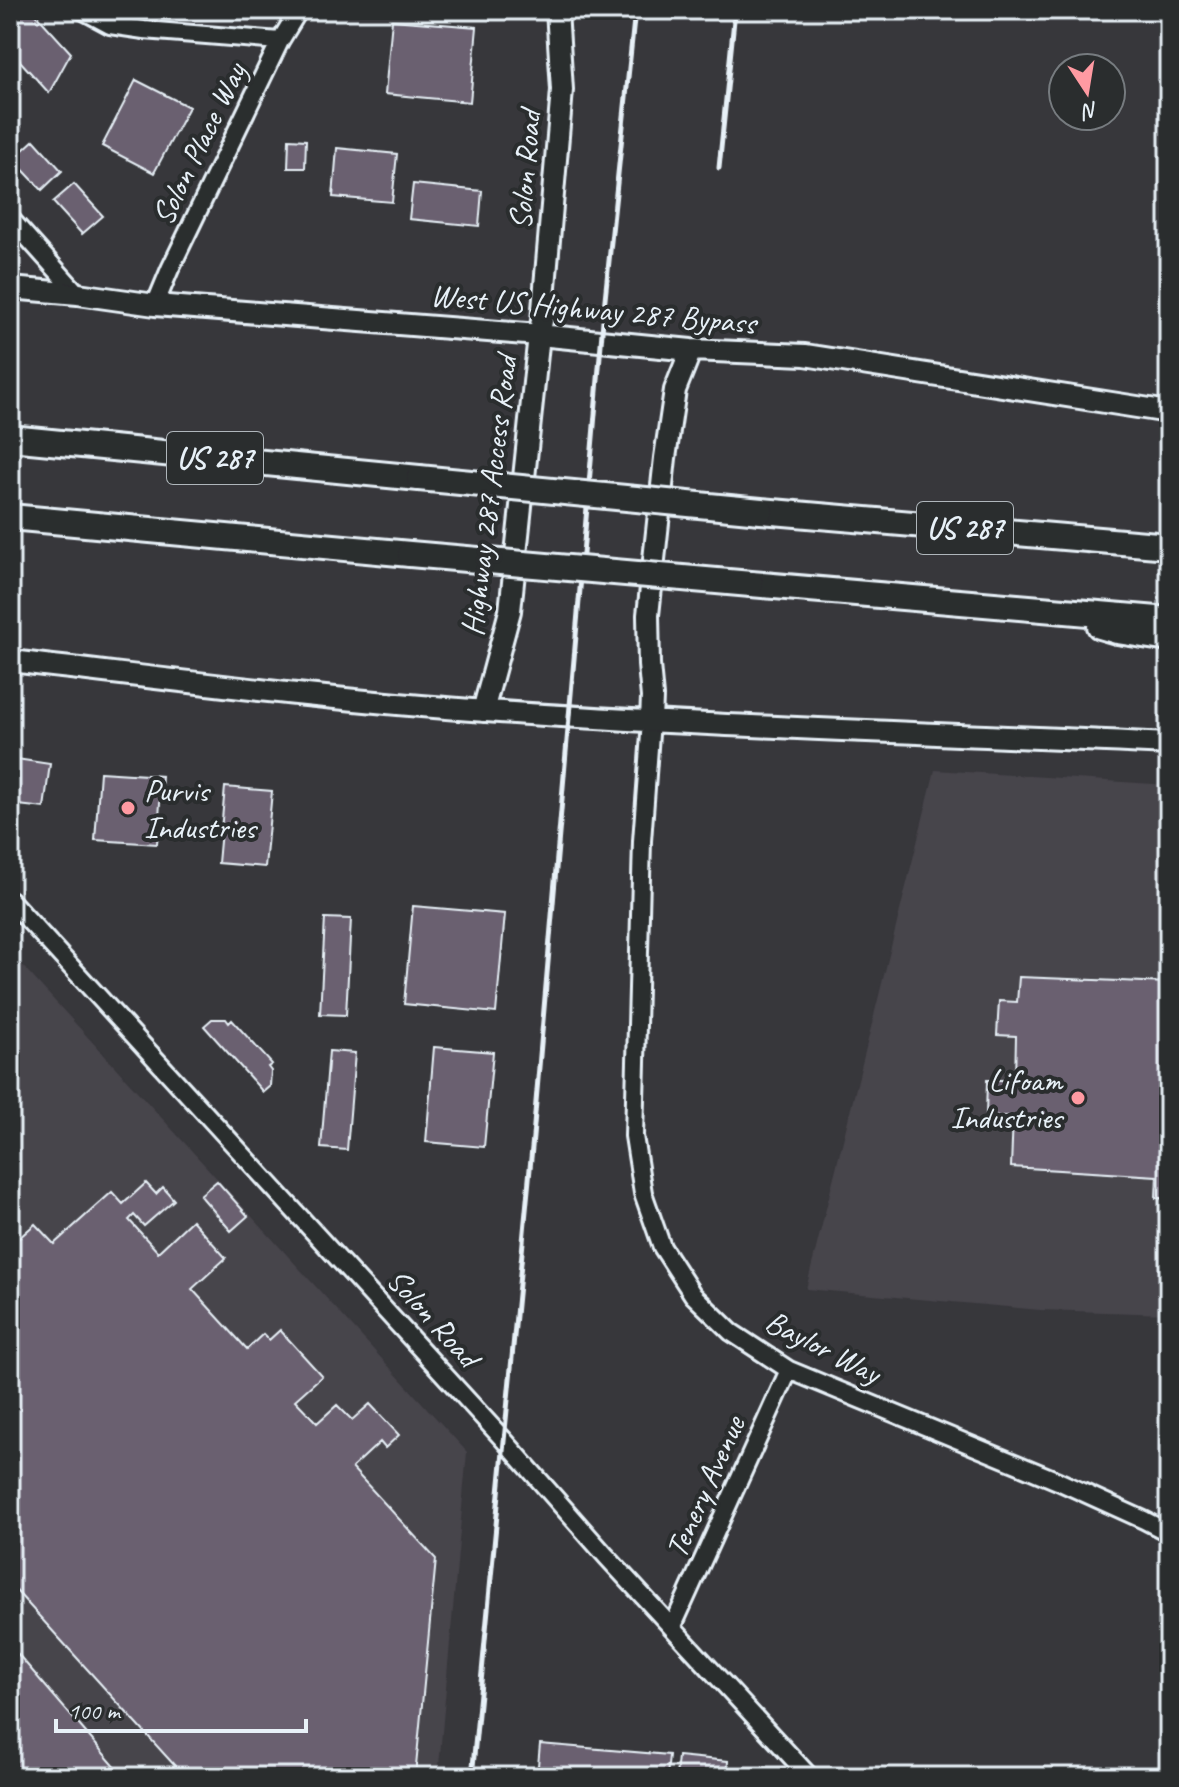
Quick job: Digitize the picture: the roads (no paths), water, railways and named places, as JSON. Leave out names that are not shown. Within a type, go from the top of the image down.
[{"type":"highway","name":"US 287","points":[[10,438],[761,511],[1169,546]]},
{"type":"highway","name":"US 287","points":[[10,517],[1169,620]]},
{"type":"highway","points":[[1073,612],[1099,626],[1169,639]]},
{"type":"main road","name":"Solon Road","points":[[539,335],[562,90],[557,10]]},
{"type":"main road","name":"West US Highway 287 Bypass","points":[[10,288],[155,305],[691,350],[805,355],[1169,412]]},
{"type":"main road","name":"Highway 287 Access Road","points":[[483,711],[510,611],[539,335]]},
{"type":"main road","points":[[651,721],[648,615],[675,390],[691,350]]},
{"type":"main road","points":[[10,661],[280,694],[483,711],[1169,744]]},
{"type":"street","points":[[82,10],[110,25],[280,41]]},
{"type":"street","name":"Solon Place Way","points":[[155,305],[280,41],[299,10]]},
{"type":"street","points":[[10,218],[78,294]]},
{"type":"street","name":"Baylor Way","points":[[651,721],[642,841],[634,1136],[643,1193],[662,1247],[693,1295],[731,1332],[789,1370],[1058,1481],[1169,1533]]},
{"type":"street","name":"Solon Road","points":[[10,900],[810,1777]]},
{"type":"street","name":"Tenery Avenue","points":[[672,1628],[789,1370]]},
{"type":"railway","points":[[472,1777],[533,1137],[604,309],[635,10]]},
{"type":"railway","points":[[719,168],[735,10]]},
{"type":"place","name":"Purvis Industries","points":[[128,808]]},
{"type":"place","name":"Lifoam Industries","points":[[1078,1098]]}]
